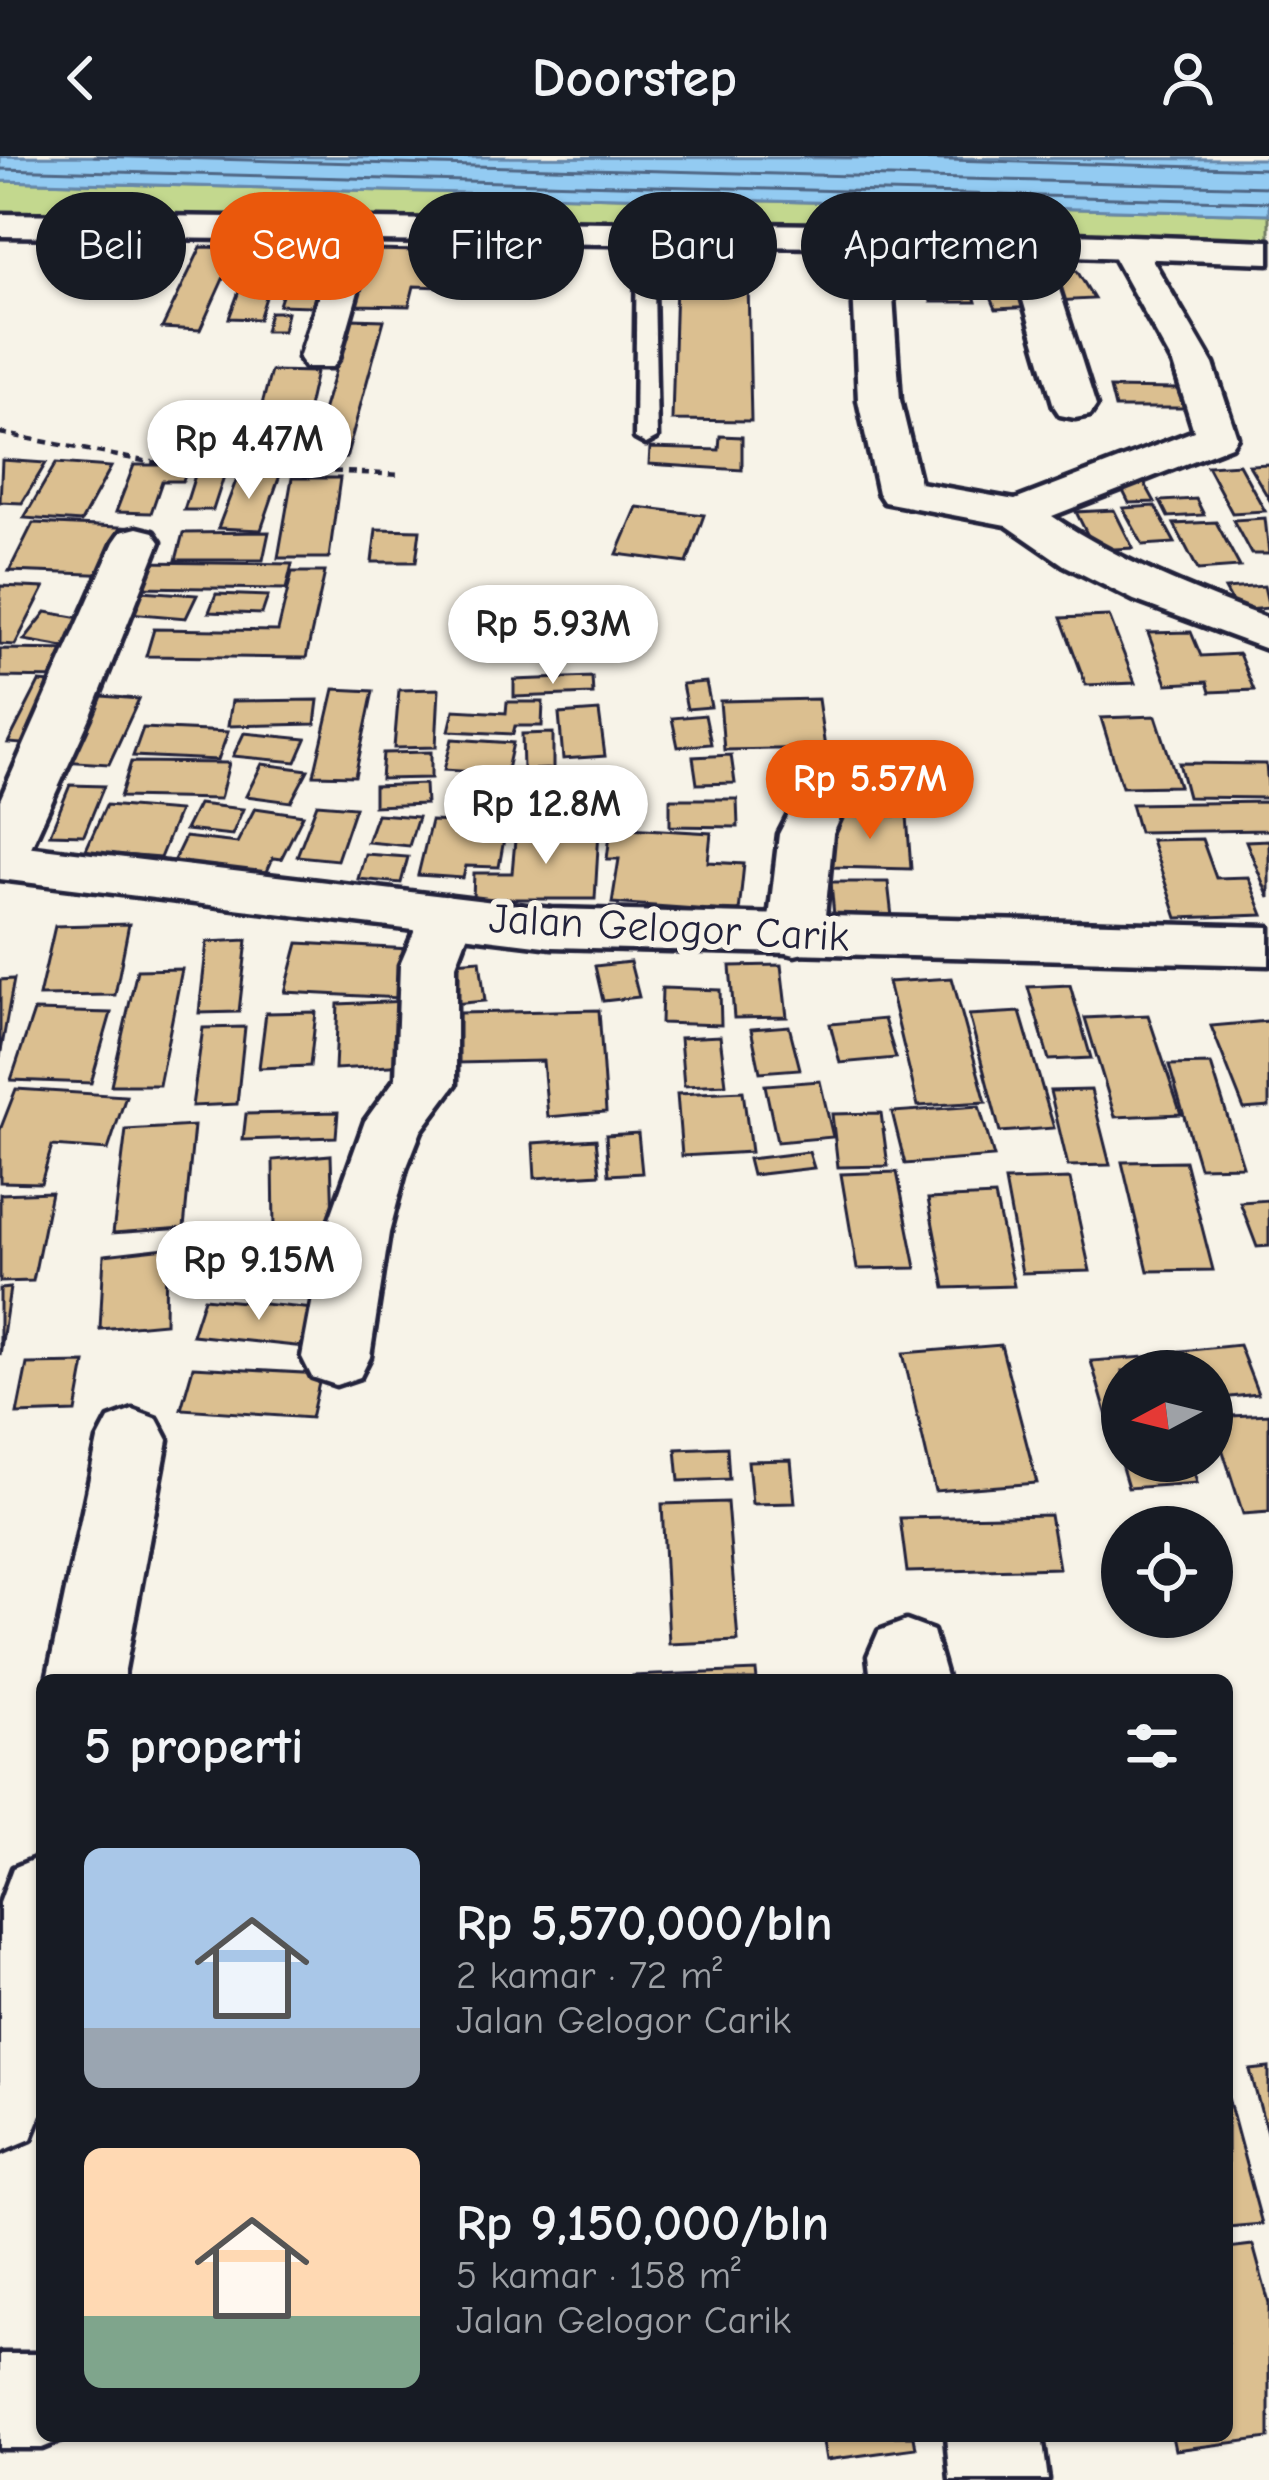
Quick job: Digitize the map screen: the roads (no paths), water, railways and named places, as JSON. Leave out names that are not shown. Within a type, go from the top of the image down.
[{"type":"street","points":[[0,225],[210,229]]},
{"type":"street","points":[[384,232],[608,235]]},
{"type":"street","points":[[1081,244],[1269,252]]},
{"type":"street","points":[[1020,514],[1066,492],[1216,437],[1211,412],[1189,361],[1126,245]]},
{"type":"street","points":[[319,358],[336,300]]},
{"type":"street","points":[[873,300],[879,400],[900,493],[1020,514],[1063,545],[1150,590],[1269,636]]},
{"type":"street","points":[[1042,300],[1075,406]]},
{"type":"street","points":[[0,858],[67,713],[137,542]]},
{"type":"street","points":[[795,936],[806,834],[832,778]]},
{"type":"street","name":"Jalan Gelogor Carik","points":[[0,858],[552,928],[1269,946]]},
{"type":"street","points":[[336,1357],[357,1233],[375,1169],[395,1121],[426,1084],[428,965],[447,916]]},
{"type":"street","points":[[87,1674],[133,1440]]},
{"type":"street","points":[[0,2108],[36,1927]]},
{"type":"street","points":[[0,2401],[36,2401]]},
{"type":"street","points":[[995,2442],[998,2480]]},
{"type":"lane","points":[[645,300],[646,438]]},
{"type":"water","points":[[0,156],[1269,159],[1269,214],[1081,209],[1081,192],[801,192],[801,202],[777,201],[777,192],[608,192],[608,197],[584,196],[584,192],[0,181]]}]
